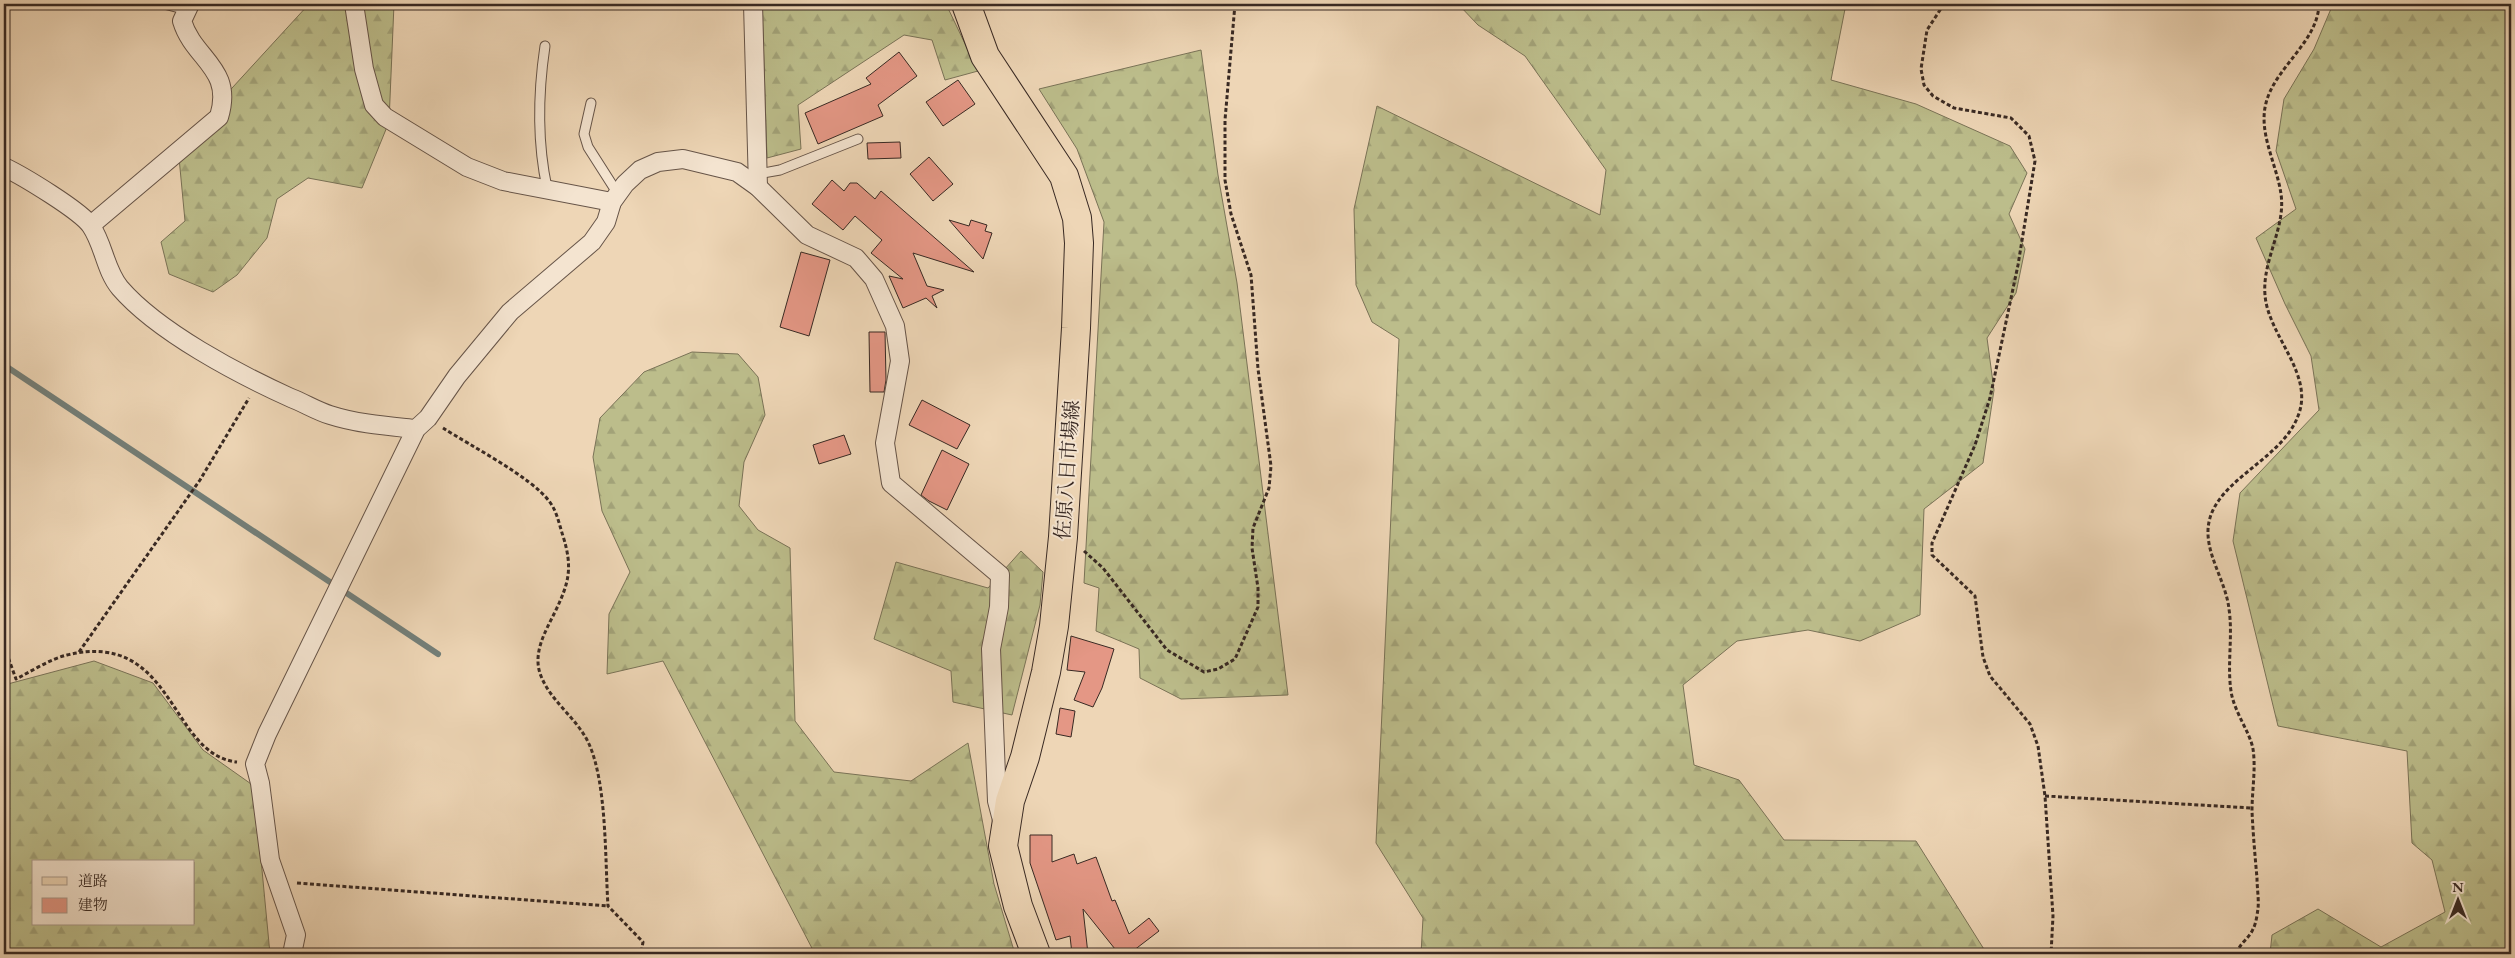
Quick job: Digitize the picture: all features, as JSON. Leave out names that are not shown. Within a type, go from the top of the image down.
[{"type":"main road","name":"佐原八日市場線","points":[[966,4],[985,56],[1064,176],[1077,218],[1079,244],[1076,328],[1063,537],[1054,626],[1046,672],[1005,828],[1003,846],[1007,869],[1036,954]]},
{"type":"street","points":[[354,4],[364,68],[374,105],[385,117],[467,167],[503,181],[615,198]]},
{"type":"street","points":[[753,4],[758,180]]},
{"type":"street","points":[[91,225],[220,117],[224,102],[220,77],[185,32],[182,21],[188,7]]},
{"type":"street","points":[[292,954],[296,935],[270,860],[260,783],[255,764],[267,734],[422,424],[510,312],[592,242],[606,222],[615,198],[640,170],[658,162],[683,159],[736,172],[758,180],[807,235],[856,258],[874,279],[895,326],[900,361],[886,443],[891,482],[1000,575],[999,607],[991,650],[996,801],[1005,828]]},
{"type":"street","points":[[4,167],[43,189],[91,225],[100,243],[108,268],[120,287],[162,327],[259,383],[328,414],[360,423],[422,424]]},
{"type":"lane","points":[[164,4],[188,7]]},
{"type":"lane","points":[[545,46],[539,89],[542,167],[547,188]]},
{"type":"lane","points":[[591,103],[584,134],[588,147],[615,198]]},
{"type":"lane","points":[[758,180],[858,139]]},
{"type":"path","points":[[1063,537],[1078,545],[1103,568],[1167,650],[1204,672],[1218,668],[1234,658],[1258,607],[1258,588],[1252,548],[1253,528],[1268,488],[1271,466],[1258,369],[1251,274],[1231,214],[1225,180],[1225,120],[1234,4]]},
{"type":"path","points":[[1944,4],[1927,30],[1921,69],[1924,85],[1933,96],[1954,108],[2010,118],[2029,136],[2035,161],[2018,265],[1990,398],[1975,445],[1932,543],[1932,555],[1975,596],[1983,656],[1990,676],[2030,724],[2038,746],[2045,796],[2053,916],[2051,954]]},
{"type":"path","points":[[2237,954],[2238,948],[2253,929],[2259,907],[2252,808],[2253,745],[2242,726],[2232,696],[2229,674],[2230,616],[2227,591],[2211,552],[2208,531],[2211,512],[2226,491],[2256,468],[2287,438],[2299,415],[2302,399],[2298,375],[2269,315],[2264,294],[2268,261],[2281,218],[2281,194],[2272,164],[2266,130],[2265,105],[2270,91],[2306,38],[2318,15],[2319,4]]},
{"type":"path","points":[[78,653],[200,480],[259,383]]},
{"type":"path","points":[[422,424],[525,480],[549,501],[556,515],[569,557],[569,573],[567,587],[542,636],[538,664],[541,676],[547,687],[584,735],[596,763],[601,795],[608,906],[643,942],[641,954]]},
{"type":"path","points":[[4,646],[16,679],[65,656],[78,653],[99,651],[118,656],[139,666],[155,678],[204,747],[215,756],[230,762],[255,764]]},
{"type":"path","points":[[2045,796],[2252,808]]},
{"type":"path","points":[[278,882],[608,906]]},
{"type":"green space","points":[[309,4],[394,4],[389,122],[362,188],[308,178],[277,199],[267,238],[237,275],[213,292],[169,274],[161,242],[185,221],[178,147]]},
{"type":"green space","points":[[762,4],[946,4],[978,71],[945,80],[932,40],[904,35],[798,105],[801,149],[767,158]]},
{"type":"green space","points":[[1458,4],[1846,4],[1831,80],[1916,104],[2010,146],[2027,173],[2009,214],[2025,249],[2016,293],[1987,338],[1994,390],[1983,463],[1924,509],[1920,615],[1860,641],[1808,630],[1737,641],[1683,685],[1694,765],[1739,780],[1784,840],[1916,841],[1987,954],[1421,954],[1423,918],[1376,843],[1399,339],[1372,322],[1356,285],[1354,209],[1377,106],[1600,215],[1606,170],[1525,56],[1478,25]]},
{"type":"green space","points":[[2333,4],[2511,4],[2511,954],[2270,954],[2272,935],[2318,909],[2381,947],[2445,912],[2432,860],[2412,843],[2407,751],[2278,726],[2233,541],[2240,493],[2319,410],[2311,356],[2285,304],[2256,238],[2296,209],[2276,151],[2284,99],[2314,49]]},
{"type":"green space","points":[[1201,50],[1218,175],[1237,283],[1288,695],[1181,699],[1140,678],[1139,649],[1096,631],[1099,588],[1084,583],[1104,222],[1077,149],[1039,89]]},
{"type":"green space","points":[[692,352],[738,354],[758,377],[765,415],[744,462],[739,506],[758,530],[790,548],[795,721],[834,772],[911,781],[968,743],[994,884],[1015,954],[815,954],[663,661],[607,674],[609,614],[630,572],[602,511],[593,457],[600,418],[644,372]]},
{"type":"green space","points":[[1021,551],[1043,572],[1040,605],[1012,715],[953,702],[951,671],[874,639],[896,562],[988,588]]},
{"type":"green space","points":[[94,661],[153,683],[203,750],[254,786],[270,954],[4,954],[4,685]]},
{"type":"building","points":[[899,52],[917,76],[878,105],[883,116],[818,144],[805,113],[871,84],[866,78]]},
{"type":"building","points":[[958,80],[975,104],[943,126],[926,102]]},
{"type":"building","points":[[900,142],[901,158],[868,159],[867,143]]},
{"type":"building","points":[[929,157],[953,184],[933,201],[910,174]]},
{"type":"building","points":[[832,180],[844,191],[850,183],[857,183],[875,199],[881,191],[974,272],[913,253],[927,286],[944,290],[932,296],[937,308],[926,298],[903,308],[889,276],[903,279],[871,253],[882,240],[855,216],[843,230],[812,204]]},
{"type":"building","points":[[949,220],[969,226],[971,220],[987,225],[985,231],[992,233],[983,259]]},
{"type":"building","points":[[801,252],[830,260],[809,336],[780,327]]},
{"type":"building","points":[[869,332],[885,332],[886,380],[884,392],[870,392]]},
{"type":"building","points":[[922,400],[970,425],[957,449],[909,425]]},
{"type":"building","points":[[844,435],[851,454],[819,464],[813,445]]},
{"type":"building","points":[[942,450],[969,464],[947,510],[921,495]]},
{"type":"building","points":[[1071,636],[1114,649],[1102,688],[1093,707],[1074,700],[1085,672],[1067,670]]},
{"type":"building","points":[[1060,708],[1075,711],[1071,737],[1056,734]]},
{"type":"building","points":[[1030,835],[1052,835],[1052,862],[1074,854],[1077,864],[1096,857],[1112,901],[1115,900],[1129,934],[1149,918],[1159,931],[1129,954],[1119,954],[1083,909],[1088,954],[1072,954],[1070,936],[1056,940],[1030,863]]},
{"type":"waterway","points":[[4,365],[438,654]]}]
